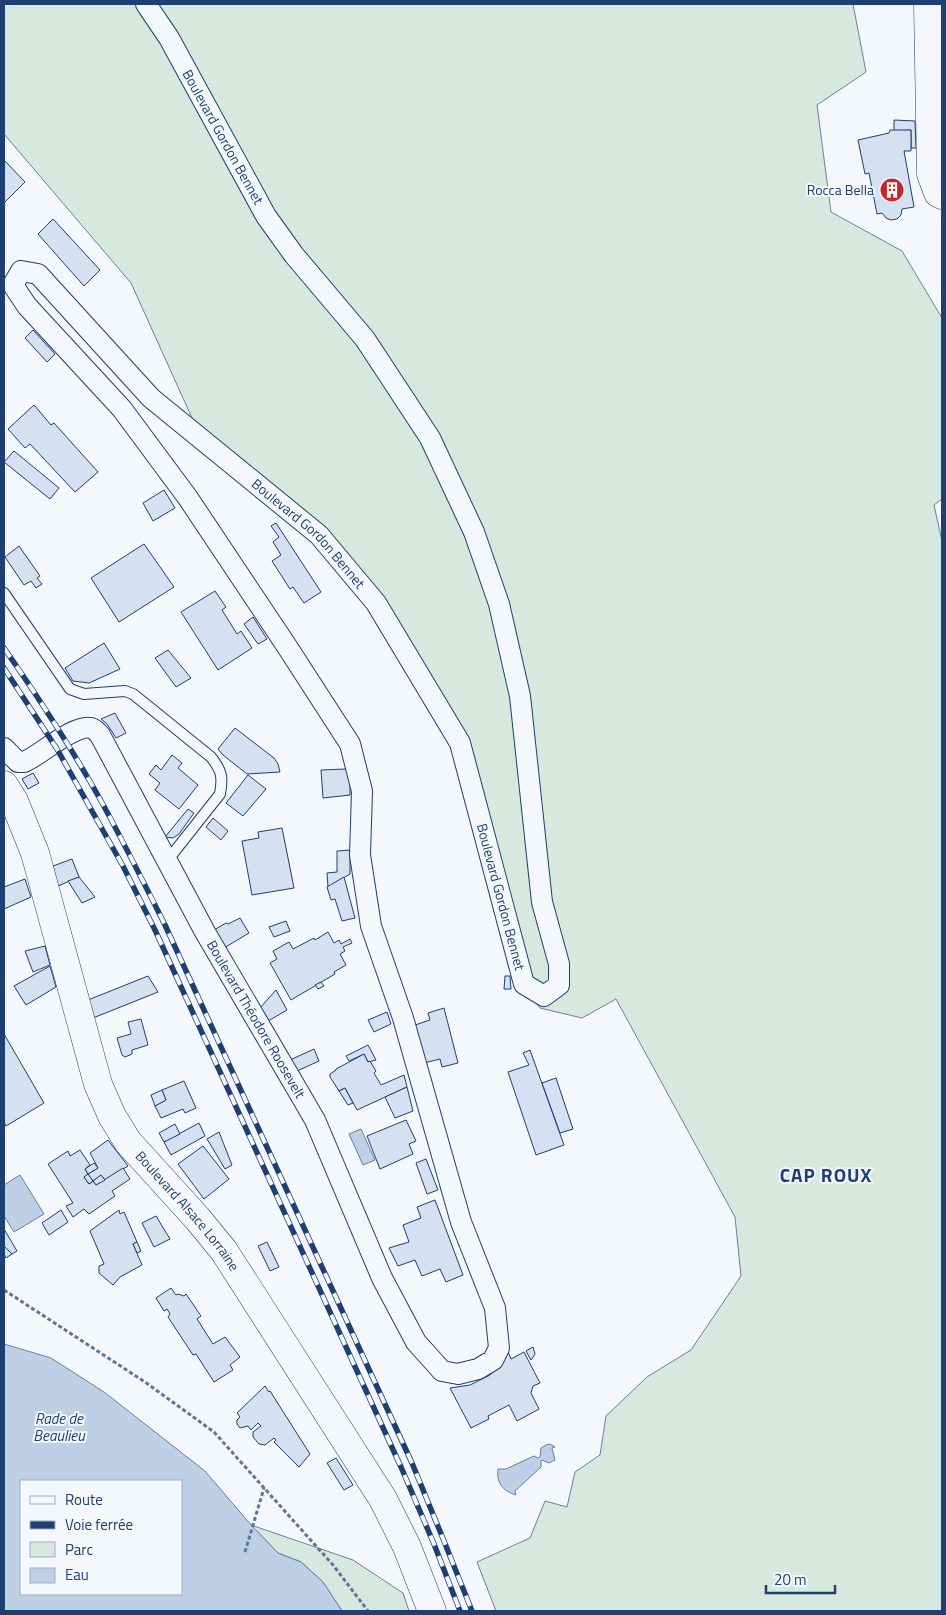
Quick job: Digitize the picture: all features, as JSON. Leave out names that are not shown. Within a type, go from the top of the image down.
[{"type":"main road","points":[[928,4],[931,174],[938,193],[942,194]]},
{"type":"main road","name":"Boulevard Alsace Lorraine","points":[[4,785],[14,801],[35,853],[98,1084],[112,1116],[128,1142],[197,1218],[224,1251],[248,1288],[383,1499],[406,1547],[432,1611]]},
{"type":"street","name":"Boulevard Gordon Bennet","points":[[146,4],[169,38],[266,216],[294,255],[366,338],[430,438],[474,532],[499,604],[520,696],[542,902],[559,964],[559,985],[544,996],[524,984],[460,743],[376,603],[319,535],[151,398],[38,274],[21,271],[13,286],[27,306],[122,409],[183,490],[350,744],[362,792],[360,855],[371,926],[403,1018],[461,1222],[495,1308],[499,1348],[493,1360],[478,1369]]},
{"type":"street","name":"Boulevard Théodore Roosevelt","points":[[4,748],[18,762],[24,762],[76,730],[89,728],[95,730],[100,735],[205,932],[315,1120],[382,1278],[416,1342],[442,1371],[458,1374],[478,1369]]},
{"type":"lane","points":[[4,593],[70,689],[84,694],[125,691],[133,694],[211,757],[220,768],[222,783],[220,794],[167,861]]},
{"type":"path","points":[[4,1290],[145,1382],[214,1432],[333,1564],[368,1611]]},
{"type":"path","points":[[245,1552],[264,1487]]},
{"type":"green space","points":[[4,4],[853,4],[866,72],[817,105],[831,212],[902,251],[942,318],[942,499],[934,505],[942,541],[942,1611],[496,1611],[477,1562],[530,1538],[545,1501],[567,1507],[575,1472],[600,1455],[606,1416],[647,1377],[691,1350],[741,1276],[735,1217],[616,999],[582,1018],[540,1008],[519,982],[450,739],[370,608],[301,530],[211,460],[131,283],[4,134]]},
{"type":"green space","points":[[251,1525],[353,1560],[403,1593],[409,1611],[342,1611],[323,1582],[301,1562],[278,1553]]},
{"type":"water","points":[[361,1129],[375,1160],[363,1165],[349,1134]]},
{"type":"water","points":[[20,1175],[44,1214],[14,1232],[4,1216],[4,1185]]},
{"type":"water","name":"Rade de Beaulieu","points":[[4,1344],[51,1358],[104,1392],[205,1471],[251,1525],[278,1553],[301,1562],[323,1582],[342,1611],[4,1611]]},
{"type":"water","points":[[550,1444],[555,1447],[552,1448],[555,1460],[549,1463],[542,1460],[541,1467],[515,1491],[516,1495],[501,1486],[498,1478],[498,1469],[506,1469],[534,1456],[538,1458],[540,1457],[541,1448]]},
{"type":"building","points":[[894,120],[915,121],[916,148],[911,148],[911,130],[894,131]]},
{"type":"building","name":"Rocca Bella","points":[[890,130],[911,130],[911,151],[904,151],[914,207],[902,209],[901,215],[897,219],[891,220],[882,213],[877,214],[869,173],[865,174],[858,140],[889,133]]},
{"type":"building","points":[[4,160],[25,182],[4,203]]},
{"type":"building","points":[[53,219],[100,270],[84,286],[38,234]]},
{"type":"building","points":[[33,330],[55,354],[47,362],[25,338]]},
{"type":"building","points":[[34,405],[51,425],[54,423],[98,472],[75,492],[30,444],[25,448],[8,429]]},
{"type":"building","points":[[14,451],[59,488],[50,499],[4,462]]},
{"type":"building","points":[[164,490],[175,508],[153,521],[143,503]]},
{"type":"building","points":[[276,523],[321,592],[304,603],[293,587],[290,589],[272,561],[281,555],[273,542],[279,537],[271,526]]},
{"type":"building","points":[[144,544],[174,587],[119,622],[91,578]]},
{"type":"building","points":[[19,546],[40,576],[37,578],[42,584],[36,588],[31,581],[24,585],[5,557]]},
{"type":"building","points":[[215,591],[226,607],[222,610],[237,634],[241,631],[252,648],[218,670],[181,612]]},
{"type":"building","points":[[253,617],[267,639],[258,644],[244,624]]},
{"type":"building","points":[[104,643],[120,669],[89,683],[73,681],[65,668]]},
{"type":"building","points":[[168,650],[191,678],[176,687],[155,658]]},
{"type":"building","points":[[115,713],[126,733],[116,738],[107,724],[101,719]]},
{"type":"building","points":[[235,728],[274,758],[280,772],[247,774],[223,755],[218,749]]},
{"type":"building","points":[[172,755],[182,763],[178,768],[198,785],[179,809],[155,790],[160,783],[149,774],[156,765],[161,770]]},
{"type":"building","points":[[346,769],[350,778],[350,795],[323,798],[321,770]]},
{"type":"building","points":[[33,773],[39,783],[28,789],[22,779]]},
{"type":"building","points":[[248,775],[266,789],[243,816],[226,803]]},
{"type":"building","points":[[188,809],[194,813],[179,834],[173,838],[165,837]]},
{"type":"building","points":[[213,818],[228,831],[221,840],[206,827]]},
{"type":"building","points":[[282,828],[294,888],[252,895],[242,841],[259,838],[258,832]]},
{"type":"building","points":[[350,850],[350,874],[328,887],[327,873],[337,872],[337,851]]},
{"type":"building","points":[[72,859],[79,877],[58,886],[53,866]]},
{"type":"building","points":[[79,877],[95,897],[82,903],[68,881]]},
{"type":"building","points":[[344,877],[355,918],[342,921],[335,899],[331,900],[327,887]]},
{"type":"building","points":[[25,879],[31,897],[4,909],[4,887]]},
{"type":"building","points":[[240,918],[249,933],[224,948],[214,930]]},
{"type":"building","points":[[286,921],[290,931],[274,937],[269,927]]},
{"type":"building","points":[[328,932],[334,943],[339,940],[341,944],[350,939],[352,943],[343,947],[345,951],[340,954],[346,965],[334,972],[335,974],[291,1000],[270,963],[277,959],[273,951],[289,942],[293,949],[314,938],[315,940]]},
{"type":"building","points":[[45,946],[50,965],[33,972],[25,951]]},
{"type":"building","points":[[50,966],[56,987],[26,1005],[14,986]]},
{"type":"building","points":[[148,976],[158,992],[93,1018],[88,1000]]},
{"type":"building","points":[[505,976],[510,976],[511,989],[504,989]]},
{"type":"building","points":[[321,982],[324,986],[318,989],[315,985]]},
{"type":"building","points":[[276,990],[287,1010],[268,1021],[260,1008]]},
{"type":"building","points":[[444,1008],[458,1063],[442,1067],[440,1059],[424,1063],[415,1025],[430,1020],[428,1013]]},
{"type":"building","points":[[387,1012],[391,1024],[374,1032],[368,1020]]},
{"type":"building","points":[[141,1019],[148,1045],[132,1050],[132,1054],[125,1057],[122,1055],[117,1038],[131,1034],[128,1022]]},
{"type":"building","points":[[4,1034],[44,1103],[6,1126],[4,1122]]},
{"type":"building","points":[[368,1045],[376,1060],[368,1062],[364,1054],[349,1061],[346,1056]]},
{"type":"building","points":[[314,1049],[319,1061],[297,1071],[290,1060]]},
{"type":"building","points":[[530,1050],[564,1145],[536,1155],[508,1072],[529,1065],[523,1053]]},
{"type":"building","points":[[364,1054],[376,1071],[374,1073],[381,1085],[404,1075],[407,1087],[357,1110],[345,1088],[339,1091],[330,1074]]},
{"type":"building","points":[[556,1078],[573,1129],[560,1133],[542,1083]]},
{"type":"building","points":[[184,1081],[196,1108],[185,1113],[183,1109],[161,1118],[155,1106],[166,1100],[162,1090]]},
{"type":"building","points":[[407,1087],[413,1111],[395,1118],[385,1097]]},
{"type":"building","points":[[345,1088],[353,1103],[348,1105],[339,1091]]},
{"type":"building","points":[[162,1090],[166,1100],[155,1106],[151,1095]]},
{"type":"building","points":[[406,1120],[416,1141],[409,1144],[413,1154],[380,1169],[367,1136]]},
{"type":"building","points":[[199,1123],[205,1136],[171,1155],[164,1142]]},
{"type":"building","points":[[175,1124],[180,1134],[164,1142],[159,1133]]},
{"type":"building","points":[[219,1132],[232,1165],[225,1169],[207,1139]]},
{"type":"building","points":[[108,1140],[128,1166],[105,1180],[101,1175],[93,1181],[88,1174],[98,1168],[90,1153]]},
{"type":"building","points":[[203,1146],[229,1179],[204,1199],[178,1164]]},
{"type":"building","points":[[80,1150],[90,1165],[85,1169],[88,1174],[84,1177],[89,1184],[93,1181],[96,1185],[123,1168],[130,1179],[112,1191],[115,1196],[89,1214],[84,1209],[73,1217],[66,1206],[73,1203],[48,1164],[68,1151],[70,1156]]},
{"type":"building","points":[[426,1159],[438,1190],[427,1194],[416,1163]]},
{"type":"building","points":[[94,1163],[98,1168],[88,1174],[85,1169]]},
{"type":"building","points":[[88,1174],[93,1181],[89,1184],[84,1177]]},
{"type":"building","points":[[101,1175],[105,1180],[96,1185],[93,1181]]},
{"type":"building","points":[[435,1200],[463,1275],[446,1282],[440,1269],[422,1276],[415,1260],[398,1266],[389,1248],[409,1242],[403,1225],[421,1218],[417,1207]]},
{"type":"building","points":[[61,1210],[68,1222],[49,1235],[42,1223]]},
{"type":"building","points":[[119,1210],[120,1214],[124,1212],[137,1242],[133,1244],[142,1265],[120,1277],[113,1285],[99,1273],[99,1266],[104,1264],[90,1231]]},
{"type":"building","points":[[156,1216],[170,1239],[154,1247],[142,1223]]},
{"type":"building","points":[[4,1229],[17,1251],[12,1254],[4,1246]]},
{"type":"building","points":[[137,1242],[141,1251],[137,1253],[133,1244]]},
{"type":"building","points":[[267,1242],[279,1267],[270,1271],[258,1246]]},
{"type":"building","points":[[4,1246],[12,1254],[6,1258],[4,1254]]},
{"type":"building","points":[[171,1288],[176,1295],[184,1296],[186,1294],[201,1316],[197,1319],[213,1344],[225,1337],[240,1357],[230,1365],[233,1370],[214,1382],[196,1354],[193,1355],[168,1317],[170,1314],[167,1309],[164,1311],[156,1298]]},
{"type":"building","points":[[533,1347],[535,1354],[531,1360],[526,1351]]},
{"type":"building","points":[[508,1352],[511,1359],[524,1352],[540,1383],[533,1386],[531,1393],[539,1409],[517,1421],[509,1405],[488,1416],[489,1419],[471,1428],[450,1388],[470,1385],[490,1375],[500,1365]]},
{"type":"building","points":[[265,1386],[310,1454],[299,1467],[274,1442],[276,1440],[274,1438],[265,1445],[259,1444],[253,1437],[253,1432],[261,1426],[258,1423],[251,1430],[248,1426],[240,1428],[237,1424],[237,1420],[240,1417],[237,1413]]},
{"type":"building","points":[[336,1458],[353,1485],[344,1490],[327,1463]]},
{"type":"railway","points":[[4,648],[54,722],[89,780],[117,830],[165,925],[412,1463],[472,1611]]},
{"type":"railway","points":[[4,668],[57,749],[123,866],[155,930],[401,1467],[460,1611]]},
{"type":"place","name":"Rocca Bella","points":[[892,190]]},
{"type":"district","name":"CAP ROUX","points":[[826,1175]]}]
